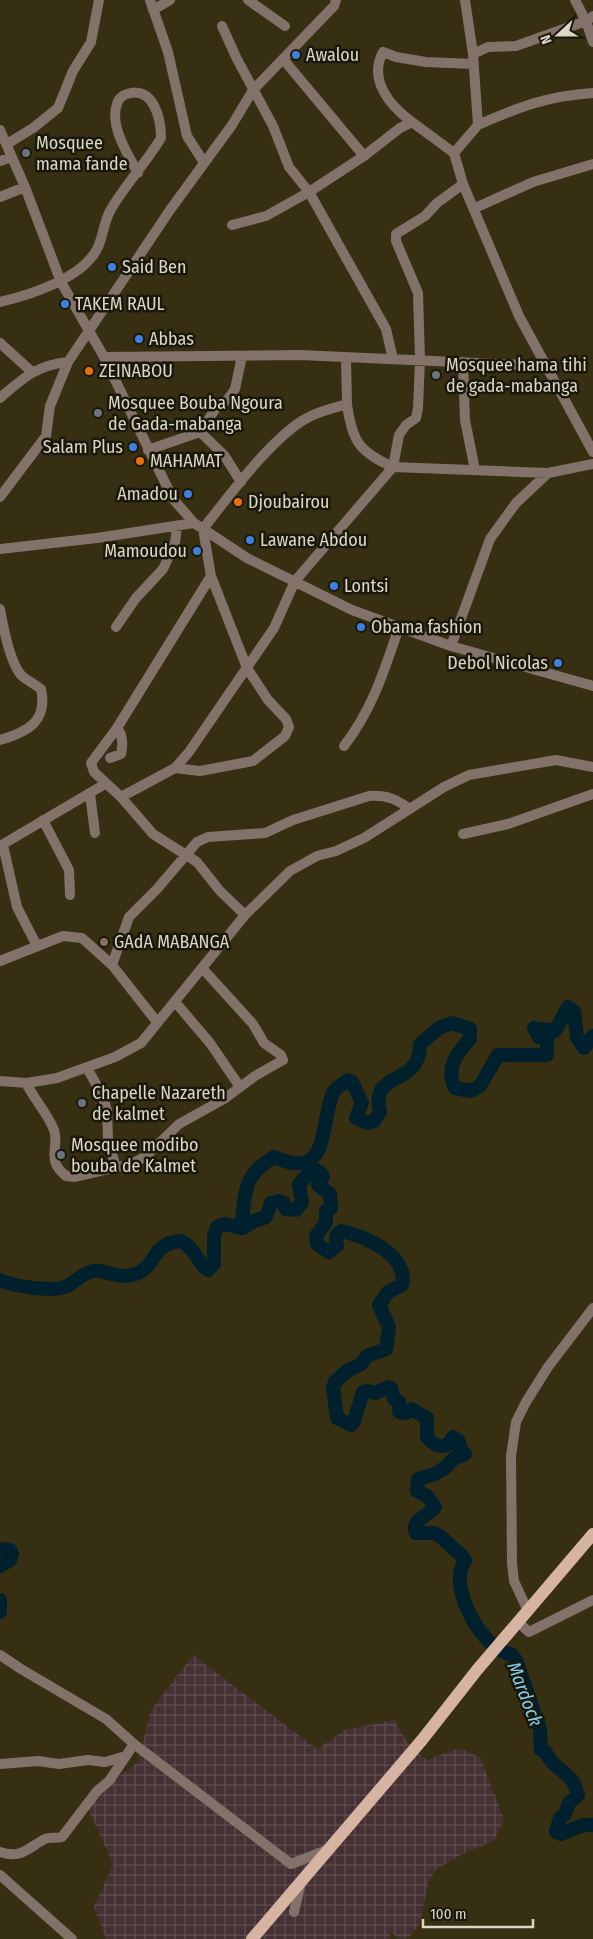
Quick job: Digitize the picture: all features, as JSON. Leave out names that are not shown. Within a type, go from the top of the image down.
[{"type":"main road","points":[[252,1939],[422,1740],[477,1670],[593,1534]]},
{"type":"street","points":[[7,144],[33,128],[58,108],[73,71],[90,42],[99,0]]},
{"type":"street","points":[[170,0],[151,5],[176,84],[187,136],[203,161]]},
{"type":"street","points":[[248,0],[285,26]]},
{"type":"street","points":[[0,498],[46,436],[50,406],[68,362],[203,161],[232,125],[253,90],[334,6],[336,0]]},
{"type":"street","points":[[465,0],[473,59],[478,125]]},
{"type":"street","points":[[575,0],[589,18],[593,42]]},
{"type":"street","points":[[589,18],[516,46],[488,47],[473,59],[426,62],[396,57],[383,52],[378,75],[382,90],[395,109],[454,153],[463,184],[475,208],[519,316],[593,452]]},
{"type":"street","points":[[222,26],[272,126],[290,167],[309,192],[386,329],[393,359]]},
{"type":"street","points":[[284,59],[364,156]]},
{"type":"street","points":[[0,302],[61,282],[85,264],[98,249],[110,211],[138,172],[160,138],[161,126],[158,113],[151,100],[143,94],[133,93],[120,98],[116,104],[116,116],[126,150],[138,172]]},
{"type":"street","points":[[454,153],[478,125],[515,109],[560,95],[593,93]]},
{"type":"street","points":[[232,225],[266,216],[309,192],[364,156],[400,128],[412,122]]},
{"type":"street","points":[[0,130],[25,187],[61,282],[104,357],[173,499],[198,526],[248,558],[352,610],[451,646],[593,686]]},
{"type":"street","points":[[0,161],[12,157]]},
{"type":"street","points":[[475,208],[533,182],[593,164]]},
{"type":"street","points":[[121,797],[174,768],[189,752],[274,628],[295,581],[393,467],[399,435],[406,425],[416,418],[420,360],[418,293],[396,242],[396,234],[425,216],[437,203],[463,184]]},
{"type":"street","points":[[0,197],[25,187]]},
{"type":"street","points":[[0,343],[32,372]]},
{"type":"street","points":[[104,357],[300,355],[546,366]]},
{"type":"street","points":[[148,450],[200,432],[216,408],[228,399],[235,389],[242,356]]},
{"type":"street","points":[[346,358],[347,404],[351,429],[360,446],[373,458],[393,467],[548,473],[593,464]]},
{"type":"street","points":[[0,398],[32,372],[49,363],[68,362]]},
{"type":"street","points":[[463,362],[465,420],[475,470]]},
{"type":"street","points":[[0,549],[198,526],[294,427],[308,417],[347,404]]},
{"type":"street","points":[[200,432],[224,455],[240,482]]},
{"type":"street","points":[[451,646],[490,539],[516,504],[548,473]]},
{"type":"street","points":[[174,768],[200,771],[253,761],[285,736],[289,727],[286,719],[268,700],[247,668],[211,576],[198,526]]},
{"type":"street","points":[[116,627],[136,598],[163,569],[174,543],[177,527]]},
{"type":"street","points":[[211,576],[184,624],[117,728],[90,763],[94,772],[121,797],[153,834],[197,862],[220,891],[245,915]]},
{"type":"street","points":[[0,609],[2,632],[18,671],[23,677],[41,689],[44,703],[41,714],[30,727],[18,735],[0,740]]},
{"type":"street","points":[[344,746],[362,722],[378,689],[399,627]]},
{"type":"street","points":[[110,758],[121,754],[122,751],[121,734],[117,728]]},
{"type":"street","points":[[0,1081],[26,1083],[57,1078],[115,1057],[141,1043],[157,1022],[176,1003],[245,915],[271,892],[290,871],[317,856],[336,851],[364,838],[444,787],[469,775],[556,760],[593,767]]},
{"type":"street","points":[[37,946],[18,907],[1,845],[105,784]]},
{"type":"street","points":[[90,794],[95,833]]},
{"type":"street","points":[[464,834],[508,824],[593,794]]},
{"type":"street","points":[[112,965],[129,917],[158,889],[197,842],[208,837],[264,833],[293,820],[370,796],[383,795],[396,798],[410,809]]},
{"type":"street","points":[[43,820],[69,870],[70,895]]},
{"type":"street","points":[[0,962],[63,936],[82,938],[112,965],[157,1022]]},
{"type":"street","points":[[26,1083],[55,1131],[53,1148],[56,1164],[66,1176],[75,1177],[116,1168],[131,1164],[145,1157],[179,1124],[224,1099],[284,1057],[264,1043],[253,1024],[203,969]]},
{"type":"street","points":[[176,1003],[210,1043],[240,1086]]},
{"type":"street","points":[[87,1068],[105,1103],[108,1138],[116,1168]]},
{"type":"street","points":[[528,1610],[514,1581],[512,1563],[510,1456],[516,1422],[548,1367],[593,1308]]},
{"type":"street","points":[[515,1625],[529,1632],[593,1600]]},
{"type":"street","points":[[0,1654],[20,1669],[106,1719],[134,1744],[291,1864],[327,1850]]},
{"type":"street","points":[[0,1852],[9,1855],[22,1854],[44,1838],[56,1839],[62,1837],[98,1791],[109,1781],[134,1744]]},
{"type":"street","points":[[0,1764],[38,1761],[59,1764],[88,1760],[105,1762],[126,1756]]},
{"type":"street","points":[[0,1875],[72,1939]]},
{"type":"street","points":[[294,1912],[302,1879]]},
{"type":"shaded area","points":[[193,1655],[317,1749],[345,1730],[394,1720],[411,1748],[427,1760],[459,1748],[480,1757],[504,1819],[494,1841],[464,1853],[435,1870],[428,1884],[420,1923],[409,1938],[398,1939],[390,1930],[390,1939],[106,1939],[94,1907],[113,1864],[85,1802],[138,1762],[151,1710]]},
{"type":"waterway","points":[[241,1228],[247,1187],[250,1179],[263,1164],[274,1157],[292,1163],[305,1162],[314,1156],[320,1147],[329,1106],[335,1089],[348,1080],[352,1082],[362,1103],[356,1118],[367,1123],[374,1121],[380,1112],[379,1098],[382,1089],[412,1067],[418,1058],[420,1044],[439,1028],[452,1023],[470,1029],[470,1039],[457,1055],[451,1074],[455,1088],[471,1091],[480,1086],[498,1055],[547,1055],[547,1039],[539,1037],[534,1028],[555,1031],[568,1007],[574,1011],[577,1037],[584,1048],[593,1036]]},
{"type":"waterway","name":"Mardock","points":[[0,1280],[23,1286],[52,1289],[67,1286],[93,1271],[125,1276],[132,1275],[149,1265],[164,1246],[181,1241],[189,1247],[208,1270],[214,1264],[214,1236],[217,1227],[224,1224],[243,1228],[254,1221],[266,1217],[271,1203],[278,1201],[284,1203],[286,1209],[296,1210],[302,1203],[299,1184],[310,1172],[316,1170],[321,1173],[323,1177],[318,1180],[318,1185],[330,1194],[331,1208],[326,1211],[326,1222],[316,1236],[317,1244],[329,1252],[337,1246],[336,1236],[341,1231],[351,1233],[383,1248],[399,1264],[402,1274],[402,1285],[388,1292],[379,1305],[389,1327],[386,1349],[367,1356],[361,1364],[347,1371],[335,1382],[333,1388],[337,1418],[351,1425],[363,1392],[375,1393],[389,1387],[394,1399],[399,1402],[399,1412],[406,1413],[411,1409],[427,1418],[427,1437],[434,1443],[439,1446],[448,1445],[453,1437],[459,1441],[460,1449],[465,1454],[453,1459],[446,1467],[435,1474],[418,1479],[417,1491],[427,1496],[435,1507],[415,1525],[416,1533],[434,1533],[440,1536],[463,1557],[465,1561],[460,1572],[460,1586],[471,1616],[490,1642],[500,1650],[511,1654],[516,1660],[540,1729],[541,1750],[545,1751],[550,1760],[574,1783],[578,1795],[569,1803],[565,1814],[560,1818],[556,1832],[561,1834],[583,1825],[593,1825]]},
{"type":"waterway","points":[[0,1549],[10,1550],[12,1554],[10,1560],[0,1566]]},
{"type":"waterway","points":[[0,1600],[0,1612]]},
{"type":"place","name":"Awalou","points":[[296,55]]},
{"type":"place","name":"Mosquee mama fande","points":[[26,153]]},
{"type":"place","name":"Said Ben","points":[[112,267]]},
{"type":"place","name":"TAKEM RAUL","points":[[65,304]]},
{"type":"place","name":"Abbas","points":[[139,339]]},
{"type":"place","name":"ZEINABOU","points":[[89,371]]},
{"type":"place","name":"Mosquee hama tihi de gada-mabanga","points":[[436,375]]},
{"type":"place","name":"Mosquee Bouba Ngoura de Gada-mabanga","points":[[98,413]]},
{"type":"place","name":"Salam Plus","points":[[133,447]]},
{"type":"place","name":"MAHAMAT","points":[[140,461]]},
{"type":"place","name":"Amadou","points":[[188,494]]},
{"type":"place","name":"Djoubairou","points":[[238,502]]},
{"type":"place","name":"Lawane Abdou","points":[[250,540]]},
{"type":"place","name":"Mamoudou","points":[[197,551]]},
{"type":"place","name":"Lontsi","points":[[334,586]]},
{"type":"place","name":"Obama fashion","points":[[361,627]]},
{"type":"place","name":"Debol Nicolas","points":[[558,663]]},
{"type":"place","name":"GAdA MABANGA","points":[[104,942]]},
{"type":"place","name":"Chapelle Nazareth de kalmet","points":[[82,1103]]},
{"type":"place","name":"Mosquee modibo bouba de Kalmet","points":[[61,1155]]}]
